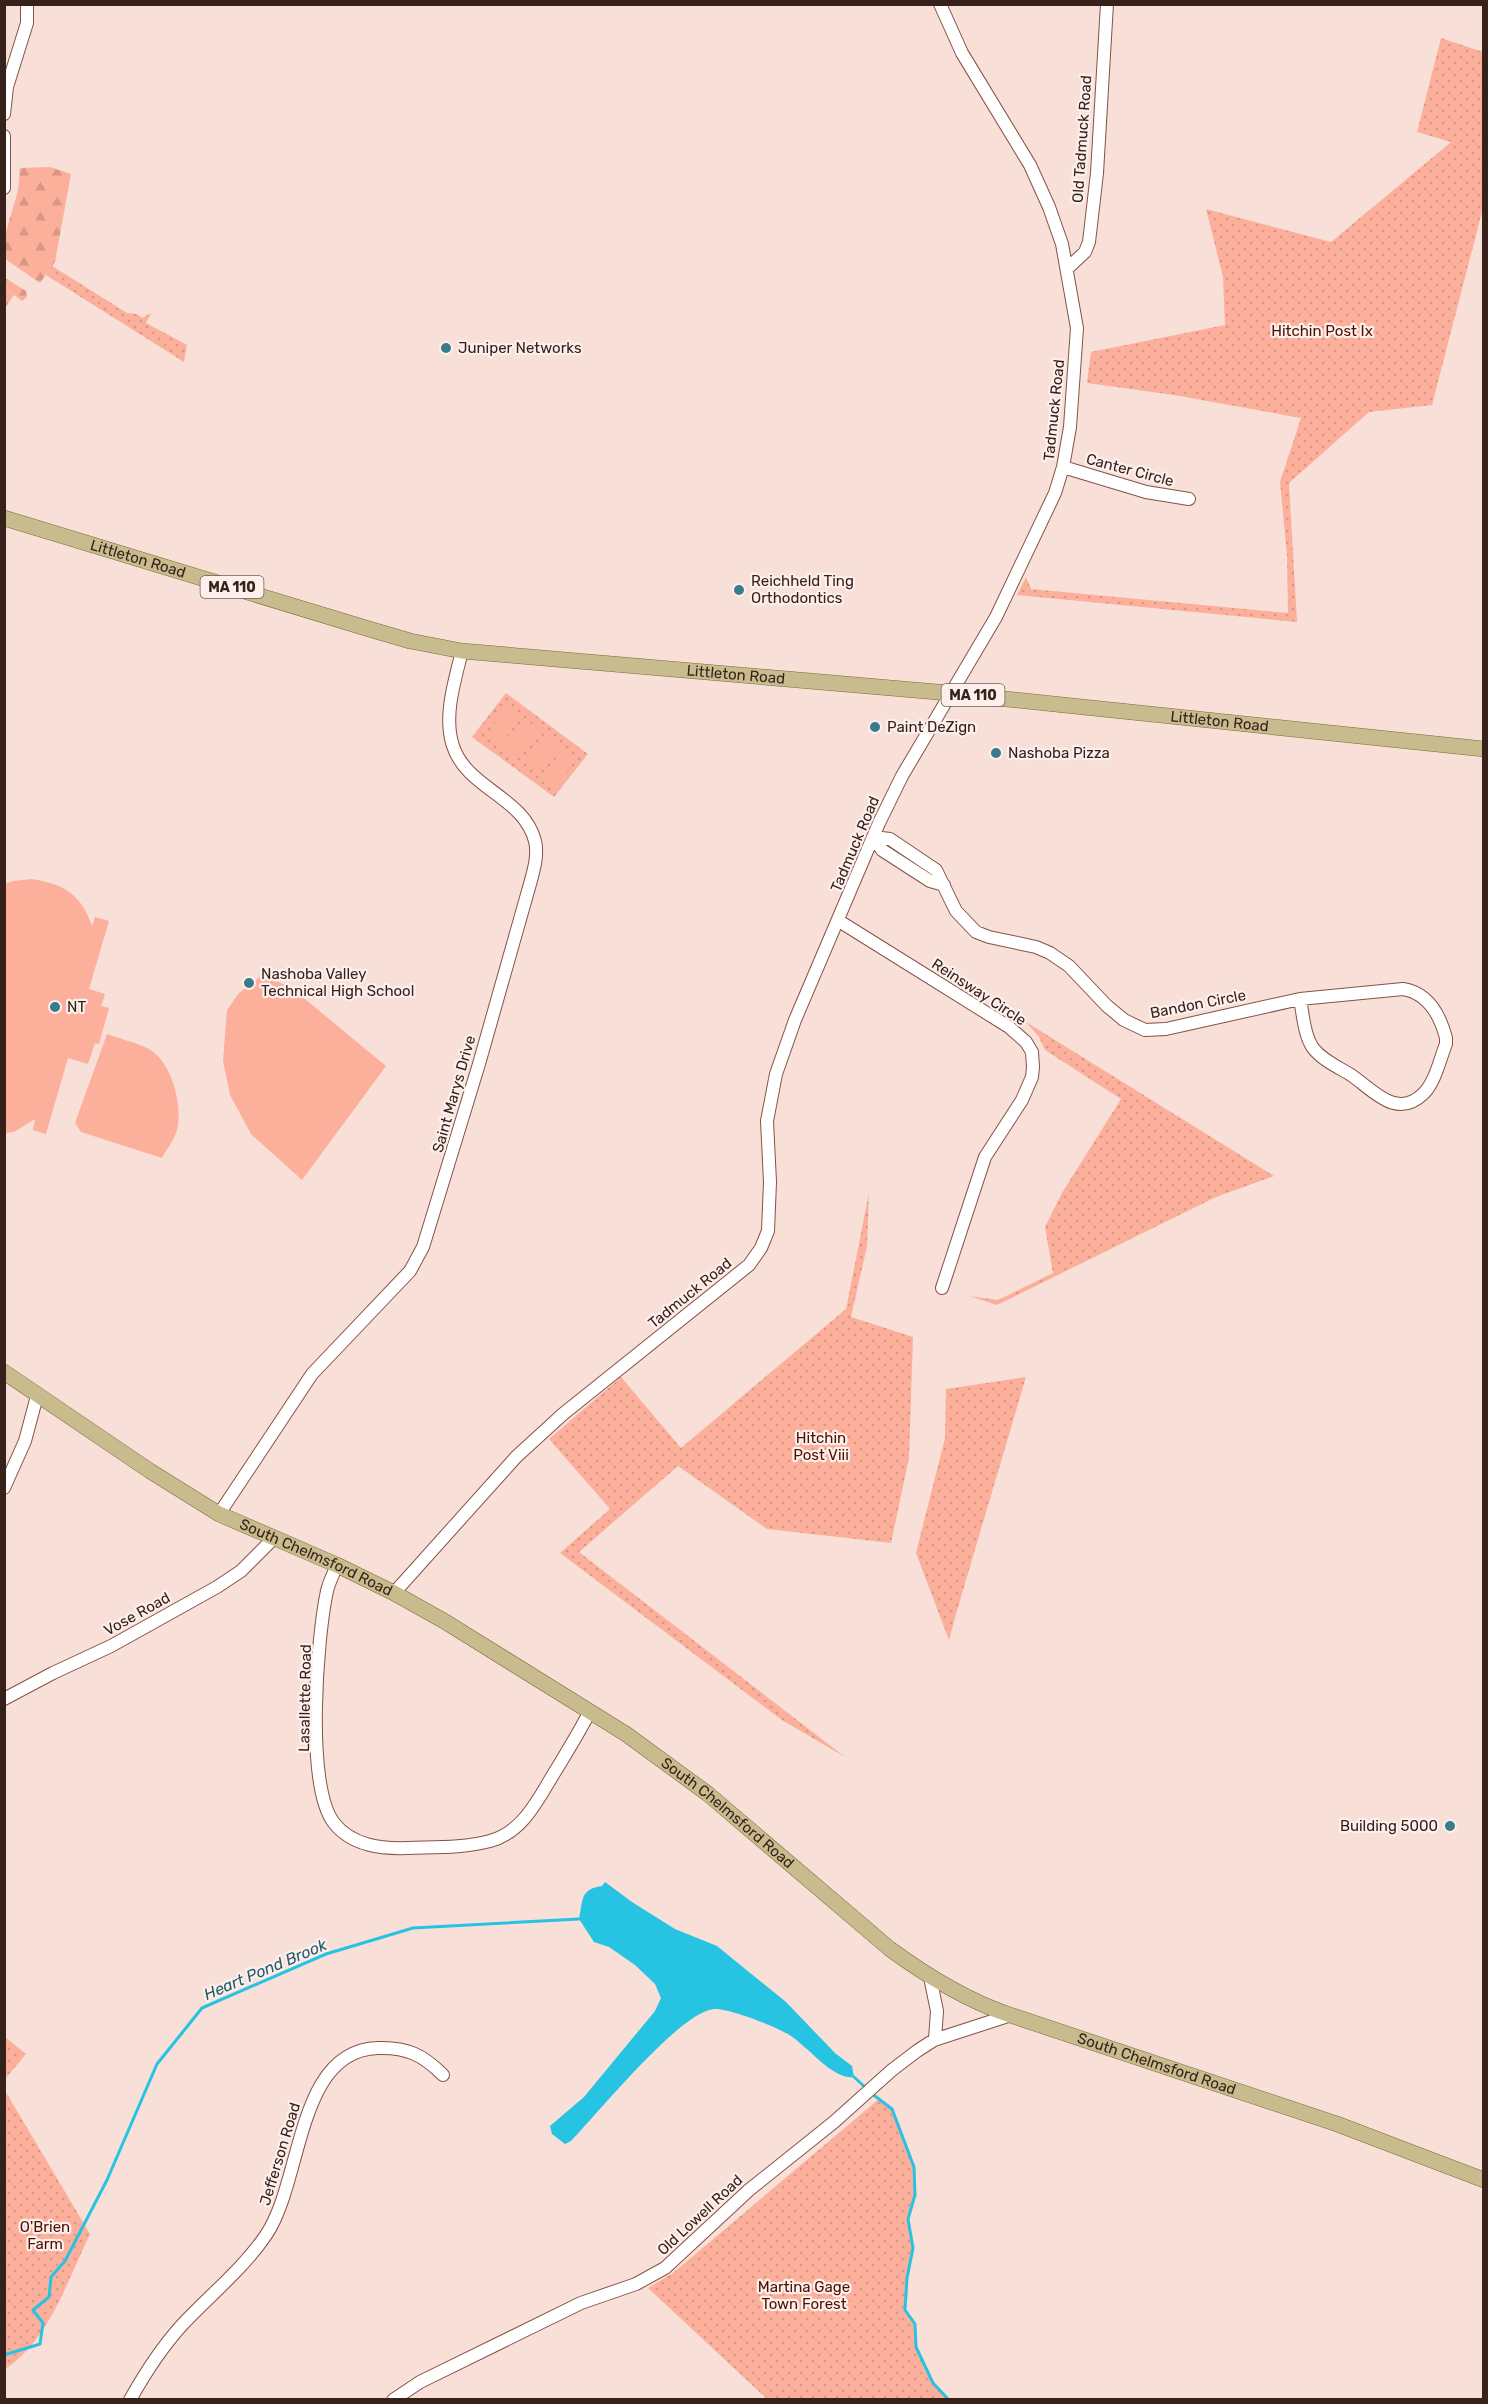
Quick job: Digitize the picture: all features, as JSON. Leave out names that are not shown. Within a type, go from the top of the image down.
[{"type":"main road","name":"Littleton Road","points":[[4,518],[377,631],[462,651],[949,693],[1484,749]]},
{"type":"main road","name":"South Chelmsford Road","points":[[4,1372],[219,1514],[337,1565],[394,1593],[444,1621],[590,1711],[678,1770],[890,1949],[930,1977],[966,1997],[1011,2015],[1337,2124],[1484,2180]]},
{"type":"street","points":[[4,114],[8,87],[27,23],[27,4]]},
{"type":"street","name":"Tadmuck Road","points":[[394,1593],[516,1457],[563,1414],[748,1265],[761,1248],[768,1231],[770,1182],[767,1121],[770,1100],[776,1074],[795,1020],[873,837],[902,776],[949,693],[981,644],[1017,575],[1055,493],[1063,467],[1070,427],[1077,328],[1068,268],[1049,207],[1030,165],[962,53],[940,4]]},
{"type":"street","name":"Old Tadmuck Road","points":[[1068,268],[1085,252],[1089,242],[1097,173],[1107,4]]},
{"type":"street","points":[[4,136],[4,188]]},
{"type":"street","name":"Canter Circle","points":[[1063,467],[1146,492],[1189,499]]},
{"type":"street","name":"Saint Marys Drive","points":[[219,1514],[312,1374],[410,1271],[423,1247],[479,1064],[528,891],[535,864],[535,842],[527,821],[506,801],[464,769],[452,745],[450,702],[462,651]]},
{"type":"street","name":"Bandon Circle","points":[[873,837],[890,839],[932,866],[940,874],[956,911],[970,928],[982,935],[1036,947],[1057,956],[1112,1011],[1138,1028],[1166,1029],[1300,999],[1403,989],[1419,993],[1426,998],[1444,1032],[1446,1044],[1428,1088],[1418,1098],[1405,1104],[1391,1103],[1379,1098],[1313,1047],[1307,1035],[1300,999]]},
{"type":"street","name":"Reinsway Circle","points":[[839,921],[1010,1027],[1026,1042],[1032,1052],[1034,1067],[1032,1077],[1022,1100],[985,1157],[942,1288]]},
{"type":"street","points":[[4,1488],[25,1441],[38,1396]]},
{"type":"street","name":"Vose Road","points":[[4,1700],[53,1673],[111,1646],[217,1587],[241,1571],[274,1538]]},
{"type":"street","name":"Lasallette Road","points":[[337,1565],[328,1588],[323,1616],[316,1714],[320,1787],[325,1806],[334,1824],[349,1836],[364,1844],[399,1849],[472,1844],[491,1841],[504,1835],[529,1814],[590,1711]]},
{"type":"street","points":[[930,1977],[938,2011],[935,2039]]},
{"type":"street","name":"Old Lowell Road","points":[[393,2400],[420,2382],[581,2303],[636,2284],[665,2268],[749,2190],[834,2122],[892,2070],[935,2039],[1011,2015]]},
{"type":"street","name":"Jefferson Road","points":[[130,2400],[180,2327],[238,2270],[268,2232],[284,2200],[314,2095],[330,2069],[342,2059],[357,2052],[388,2048],[418,2054],[443,2075]]},
{"type":"green space","name":"Hitchin Post Ix","points":[[1441,38],[1483,52],[1483,208],[1432,405],[1369,412],[1289,483],[1297,622],[1017,595],[1026,577],[1031,589],[1288,613],[1287,555],[1280,482],[1301,418],[1174,395],[1087,383],[1091,352],[1225,325],[1223,277],[1206,209],[1331,242],[1451,142],[1417,132]]},
{"type":"green space","points":[[50,167],[71,174],[55,262],[40,283],[5,259],[5,235],[18,191],[20,168]]},
{"type":"green space","points":[[52,266],[127,313],[137,314],[142,318],[151,313],[146,323],[187,345],[184,362],[46,275]]},
{"type":"green space","points":[[5,278],[26,291],[27,297],[22,301],[14,295],[5,308]]},
{"type":"green space","points":[[506,693],[588,754],[554,797],[472,737]]},
{"type":"green space","points":[[507,706],[521,716],[500,745],[486,735]]},
{"type":"green space","points":[[526,720],[540,730],[518,759],[505,749]]},
{"type":"green space","points":[[545,734],[559,744],[537,773],[524,763]]},
{"type":"green space","points":[[564,748],[577,758],[556,787],[542,777]]},
{"type":"green space","name":"NT","points":[[32,879],[53,884],[70,892],[77,898],[88,915],[92,926],[95,917],[109,921],[89,989],[105,994],[101,1006],[109,1008],[99,1044],[95,1043],[88,1064],[68,1058],[46,1134],[33,1130],[35,1119],[14,1132],[5,1133],[5,884]]},
{"type":"green space","points":[[265,973],[300,995],[386,1066],[302,1180],[251,1134],[230,1095],[223,1061],[227,1010],[239,993]]},
{"type":"green space","points":[[1026,1022],[1274,1176],[1216,1197],[997,1305],[969,1296],[998,1300],[1053,1273],[1045,1227],[1062,1193],[1121,1099],[1045,1050],[1039,1037]]},
{"type":"green space","points":[[107,1034],[148,1048],[159,1058],[171,1077],[179,1112],[178,1123],[175,1136],[162,1158],[81,1132],[75,1123]]},
{"type":"green space","name":"Hitchin Post Viii","points":[[869,1193],[867,1246],[851,1317],[913,1337],[909,1458],[891,1543],[767,1529],[678,1466],[579,1552],[845,1757],[782,1720],[560,1553],[610,1509],[549,1439],[621,1377],[681,1448],[846,1309]]},
{"type":"green space","points":[[1026,1377],[949,1640],[916,1553],[945,1438],[946,1389]]},
{"type":"green space","points":[[5,2037],[26,2054],[5,2079]]},
{"type":"green space","name":"O'Brien Farm","points":[[4,2089],[90,2234],[56,2308],[45,2326],[34,2342],[5,2369]]},
{"type":"green space","name":"Martina Gage Town Forest","points":[[879,2099],[892,2109],[914,2167],[915,2195],[908,2219],[913,2248],[907,2278],[905,2310],[915,2324],[916,2347],[933,2383],[949,2399],[767,2399],[648,2288],[673,2273]]},
{"type":"water","points":[[605,1882],[675,1929],[717,1946],[786,2002],[835,2053],[852,2066],[854,2077],[842,2075],[823,2064],[784,2032],[741,2015],[714,2009],[699,2014],[661,2045],[571,2141],[565,2144],[552,2134],[550,2126],[584,2097],[655,2011],[661,1998],[655,1984],[635,1965],[609,1947],[594,1942],[579,1919],[586,1893],[602,1886]]},
{"type":"waterway","name":"Heart Pond Brook","points":[[4,2355],[40,2344],[43,2323],[33,2310],[49,2297],[51,2277],[65,2261],[107,2180],[157,2064],[202,2008],[326,1954],[413,1928],[579,1919]]},
{"type":"waterway","name":"Heart Pond Brook","points":[[854,2077],[866,2088]]},
{"type":"waterway","name":"Heart Pond Brook","points":[[871,2093],[892,2109],[914,2167],[915,2195],[908,2219],[913,2248],[907,2278],[905,2310],[915,2324],[916,2347],[933,2383],[949,2400]]},
{"type":"place","name":"Juniper Networks","points":[[446,348]]},
{"type":"place","name":"Reichheld Ting Orthodontics","points":[[739,590]]},
{"type":"place","name":"Paint DeZign","points":[[875,727]]},
{"type":"place","name":"Nashoba Pizza","points":[[996,753]]},
{"type":"place","name":"Nashoba Valley Technical High School","points":[[249,983]]},
{"type":"place","name":"NT","points":[[55,1007]]},
{"type":"place","name":"Building 5000","points":[[1450,1826]]}]
